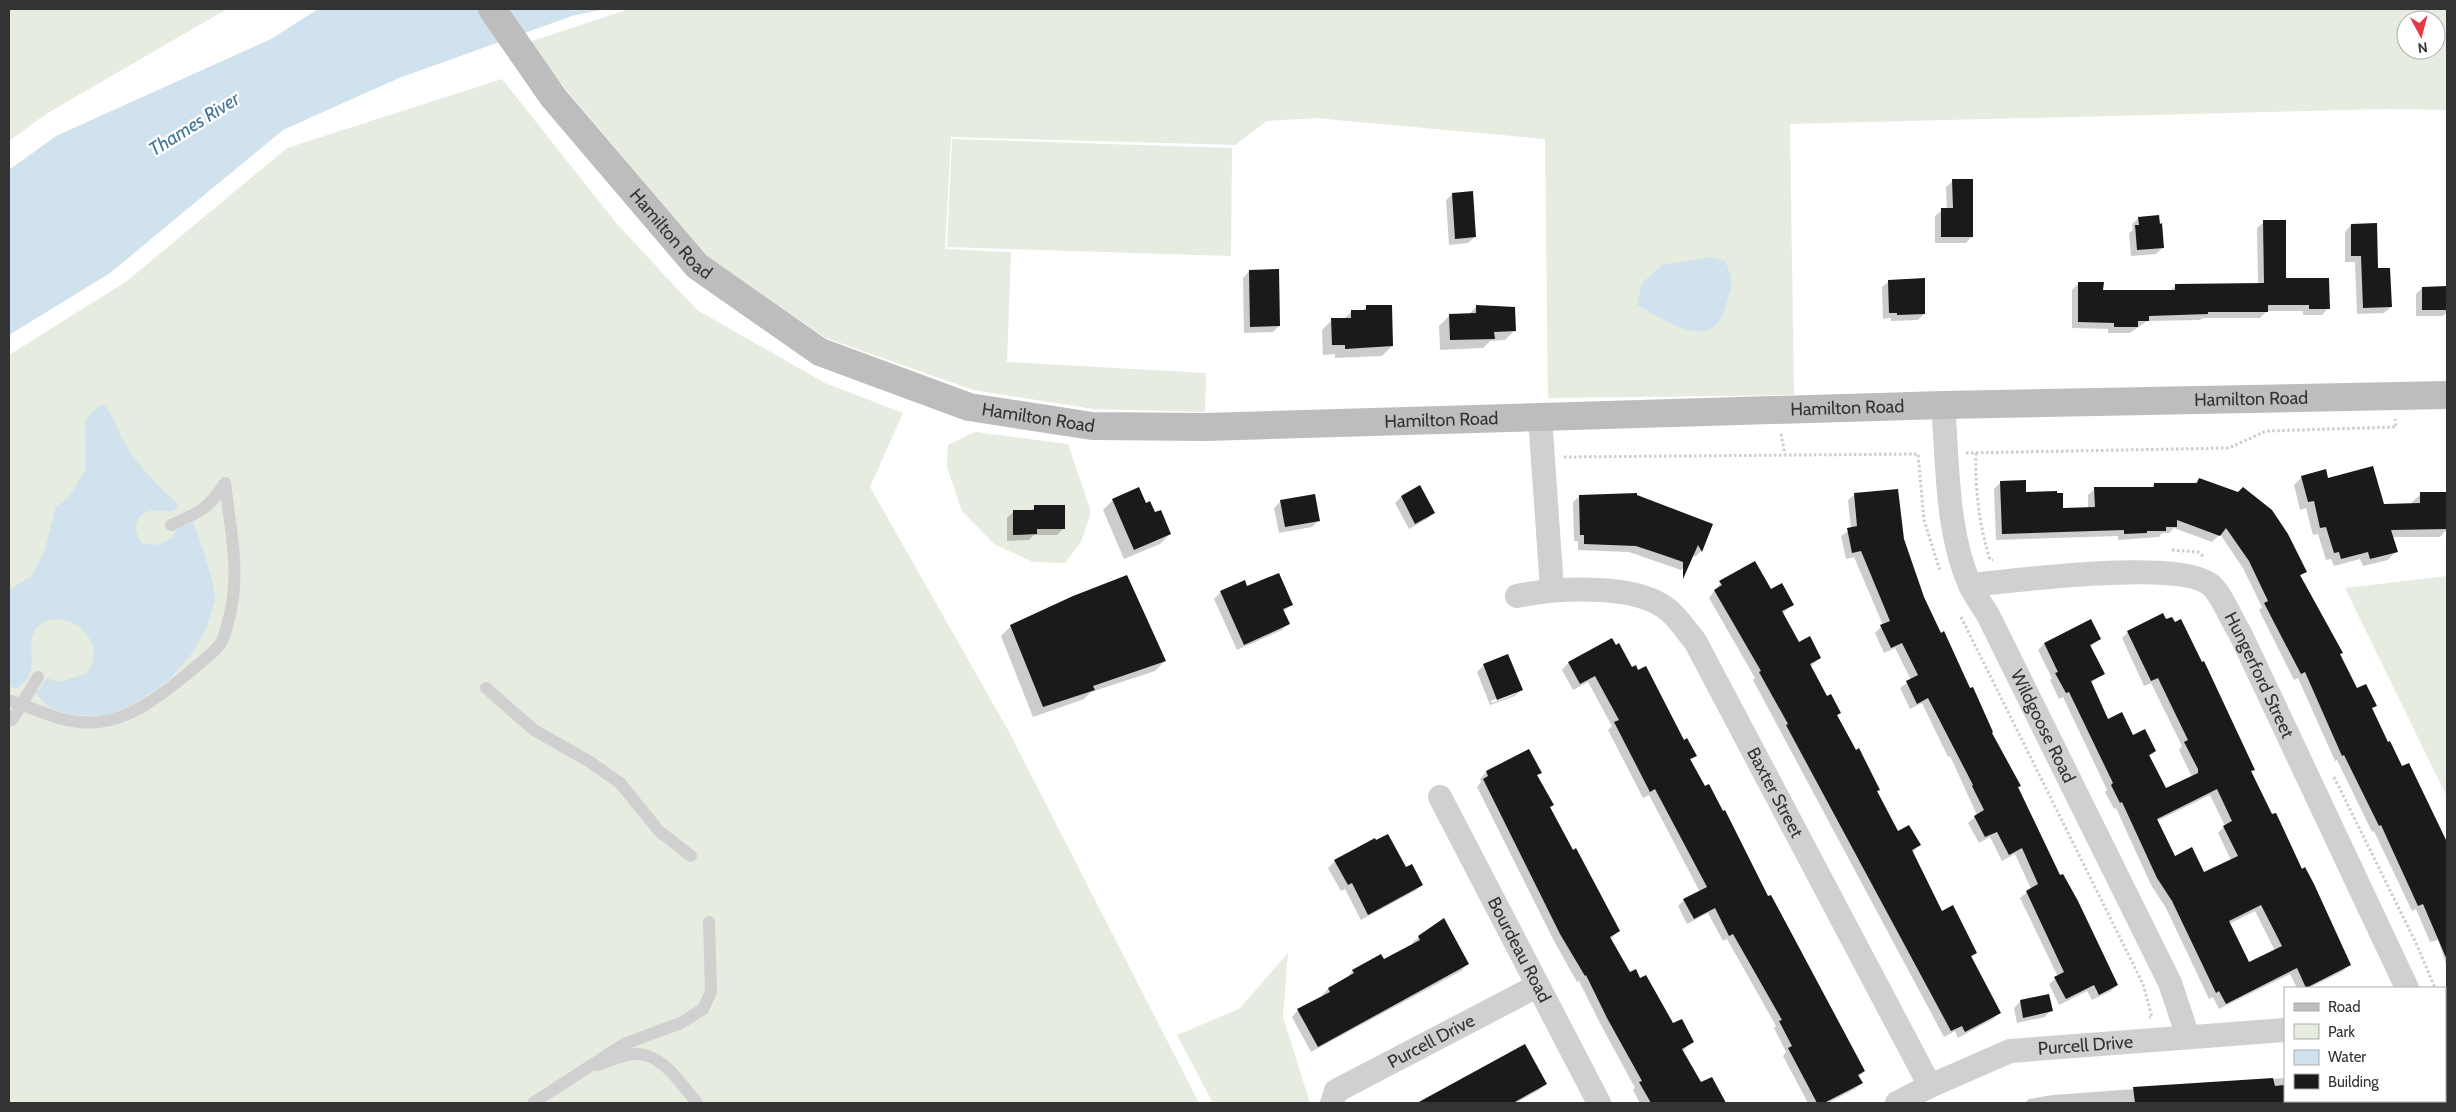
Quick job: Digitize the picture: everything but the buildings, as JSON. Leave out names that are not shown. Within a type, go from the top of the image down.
[{"type":"main road","name":"Hamilton Road","points":[[492,9],[553,97],[697,266],[820,352],[969,407],[1092,426],[1206,427],[1943,405],[2447,395]]},
{"type":"street","name":"Wildgoose Road","points":[[1943,405],[1953,515],[1961,556],[1970,585],[1988,615],[2170,983],[2188,1037]]},
{"type":"street","points":[[1540,417],[1552,589]]},
{"type":"street","name":"Hungerford Street","points":[[1970,585],[2107,572],[2153,572],[2184,575],[2212,586],[2240,633],[2407,987]]},
{"type":"street","name":"Baxter Street","points":[[1517,596],[1552,589],[1598,590],[1639,596],[1667,608],[1695,641],[1930,1086]]},
{"type":"street","name":"Bourdeau Road","points":[[1440,797],[1599,1103]]},
{"type":"street","name":"Purcell Drive","points":[[1332,1103],[1336,1091],[1537,986]]},
{"type":"street","name":"Purcell Drive","points":[[1897,1103],[1930,1086],[2010,1051],[2284,1030]]},
{"type":"lane","points":[[16,702],[58,718],[81,723],[101,721],[126,714],[146,705],[174,685],[220,643],[230,616],[234,565],[225,482],[214,500],[199,512],[171,525]]},
{"type":"lane","points":[[12,720],[16,702],[38,677]]},
{"type":"lane","points":[[486,688],[534,730],[590,762],[620,782],[659,831],[691,856]]},
{"type":"lane","points":[[532,1103],[624,1044],[681,1023],[703,1009],[711,992],[709,922]]},
{"type":"lane","points":[[582,1070],[634,1054],[649,1055],[662,1063],[697,1103]]},
{"type":"path","points":[[2000,560],[1990,560],[1983,537],[1976,490],[1976,453],[2229,448],[2266,431],[2396,427],[2394,396]]},
{"type":"path","points":[[1543,458],[1918,454],[1924,520],[1936,562],[1944,580]]},
{"type":"path","points":[[2170,550],[2198,552],[2211,561]]},
{"type":"path","points":[[1960,615],[2143,984],[2152,1017],[2143,1017]]},
{"type":"path","points":[[2332,774],[2416,943],[2434,987]]},
{"type":"green space","points":[[9,9],[227,9],[46,114],[9,141]]},
{"type":"green space","points":[[629,9],[2447,9],[2447,110],[2387,109],[1790,124],[1794,395],[1548,398],[1545,139],[1315,118],[1267,121],[1235,145],[951,137],[945,249],[1011,252],[1007,362],[1206,373],[1205,412],[1094,409],[973,390],[826,338],[706,256],[564,87],[529,42]]},
{"type":"green space","points":[[502,79],[617,224],[697,310],[825,383],[903,413],[870,487],[1008,730],[1199,1103],[9,1103],[9,355],[127,281],[287,148]]},
{"type":"green space","points":[[952,139],[1232,148],[1231,256],[947,247]]},
{"type":"green space","points":[[975,432],[1068,444],[1091,512],[1081,542],[1065,563],[1033,562],[994,544],[962,511],[947,467],[948,445]]},
{"type":"green space","points":[[2447,576],[2447,797],[2345,588]]},
{"type":"green space","points":[[1288,953],[1283,1017],[1310,1103],[1213,1103],[1177,1035],[1239,1009]]},
{"type":"water","name":"Thames River","points":[[318,9],[604,9],[572,16],[399,78],[283,130],[110,273],[9,335],[9,170],[56,136],[271,39]]},
{"type":"water","points":[[1710,257],[1725,261],[1731,279],[1731,288],[1720,321],[1711,329],[1700,331],[1687,330],[1637,305],[1642,283],[1662,265]]},
{"type":"water","points":[[103,404],[112,415],[131,453],[143,469],[178,504],[174,511],[150,511],[140,516],[136,524],[139,539],[142,543],[158,545],[172,538],[177,529],[193,522],[210,572],[215,602],[197,646],[186,661],[159,687],[128,706],[112,713],[86,716],[55,709],[47,705],[36,693],[47,678],[59,682],[86,674],[92,664],[93,650],[90,640],[76,624],[56,619],[46,621],[37,628],[31,642],[29,675],[15,689],[9,685],[9,590],[32,576],[45,549],[56,507],[69,497],[86,469],[85,422],[93,411]]}]
